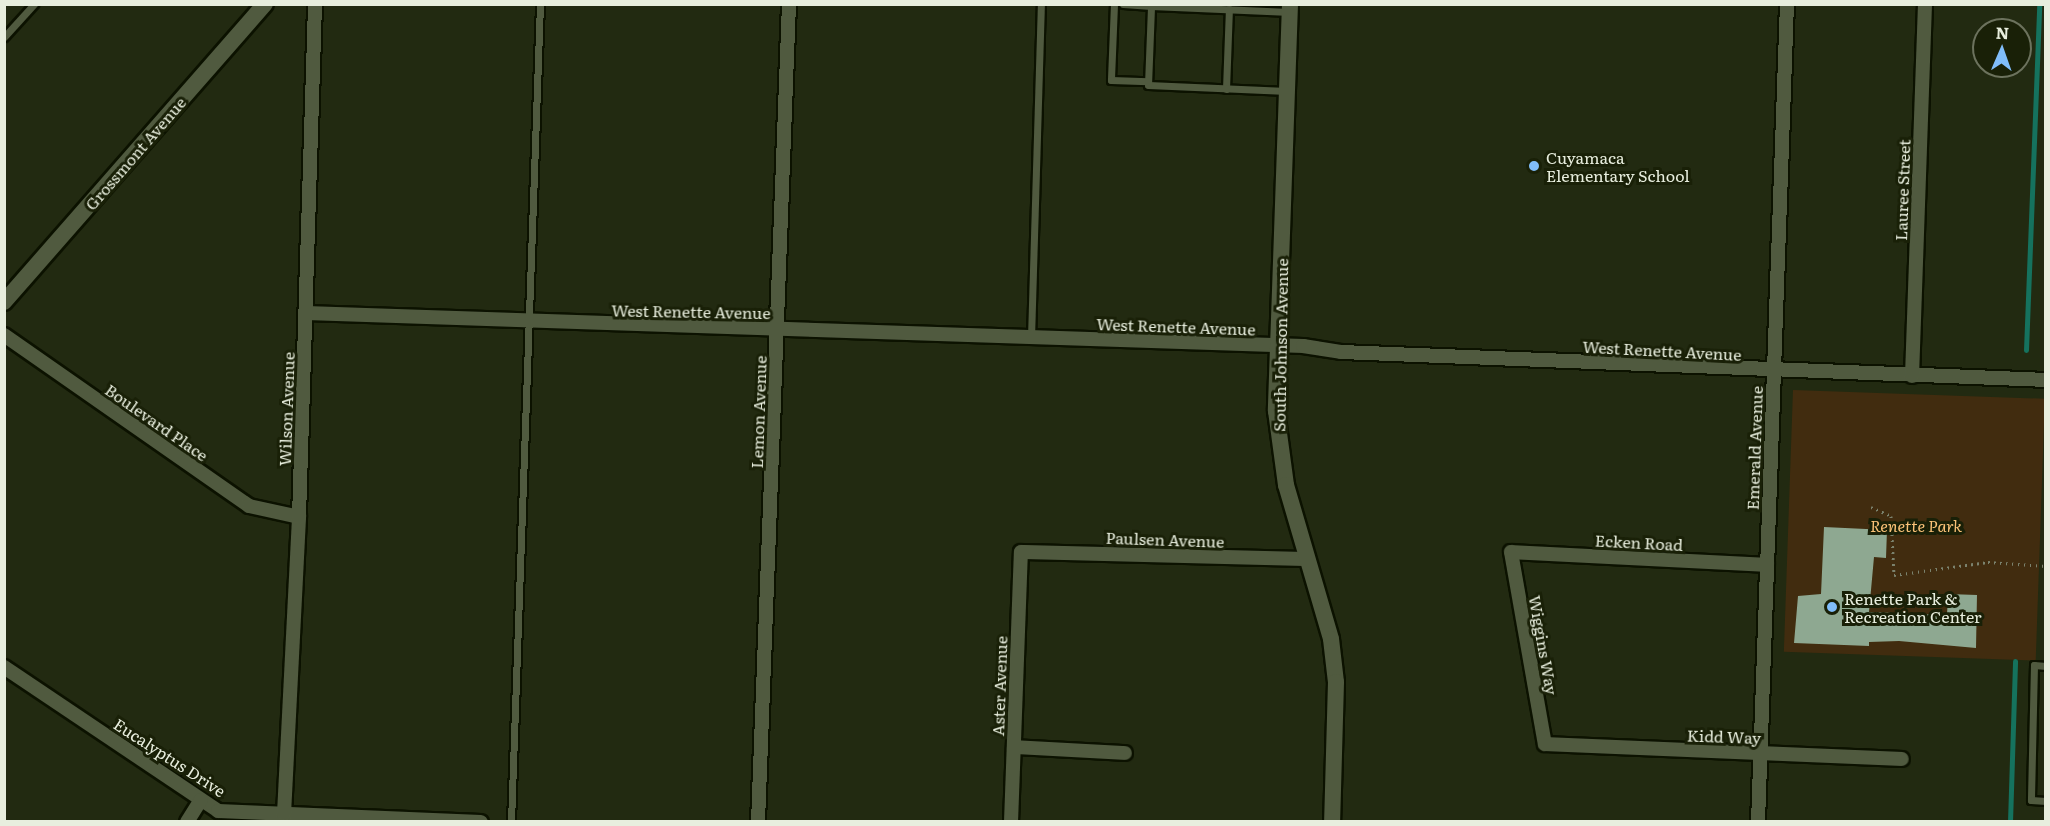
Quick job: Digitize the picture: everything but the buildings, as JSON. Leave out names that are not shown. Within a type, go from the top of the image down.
[{"type":"street","name":"Grossmont Avenue","points":[[4,302],[265,4]]},
{"type":"street","name":"Wilson Avenue","points":[[284,814],[299,517],[315,4]]},
{"type":"street","name":"Lemon Avenue","points":[[758,822],[789,4]]},
{"type":"street","name":"Emerald Avenue","points":[[1758,822],[1787,4]]},
{"type":"street","name":"Lauree Street","points":[[1912,376],[1925,4]]},
{"type":"street","name":"South Johnson Avenue","points":[[1290,8],[1277,345],[1280,456],[1331,639],[1336,682],[1332,822]]},
{"type":"street","name":"West Renette Avenue","points":[[306,314],[1277,345],[1341,352],[1774,371],[2046,380]]},
{"type":"street","name":"Boulevard Place","points":[[4,335],[249,506],[299,517]]},
{"type":"street","name":"Paulsen Avenue","points":[[1021,552],[1308,559]]},
{"type":"street","name":"Aster Avenue","points":[[1011,822],[1021,552]]},
{"type":"street","name":"Ecken Road","points":[[1510,552],[1767,565]]},
{"type":"street","name":"Wiggins Way","points":[[1510,552],[1545,744]]},
{"type":"street","name":"Eucalyptus Drive","points":[[4,667],[218,811],[481,822]]},
{"type":"street","name":"Kidd Way","points":[[1545,744],[1902,759]]},
{"type":"street","points":[[1014,747],[1125,753]]},
{"type":"street","points":[[187,822],[201,800]]},
{"type":"lane","points":[[4,38],[34,4]]},
{"type":"lane","points":[[511,822],[540,4]]},
{"type":"lane","points":[[1031,338],[1041,4]]},
{"type":"lane","points":[[1114,4],[1111,80],[1148,81]]},
{"type":"lane","points":[[1123,4],[1229,9],[1290,8]]},
{"type":"lane","points":[[1151,6],[1148,85],[1287,91]]},
{"type":"lane","points":[[1226,88],[1229,9]]},
{"type":"lane","points":[[2046,666],[2034,665],[2031,800],[2046,801]]},
{"type":"path","points":[[1871,507],[1891,516],[1894,575],[1988,562],[2046,566]]},
{"type":"green space","name":"Renette Park","points":[[1793,390],[2045,399],[2036,661],[1784,652]]},
{"type":"waterway","points":[[2026,350],[2039,4]]},
{"type":"waterway","points":[[2010,822],[2015,661]]},
{"type":"place","name":"Cuyamaca Elementary School","points":[[1534,166]]},
{"type":"place","name":"Renette Park & Recreation Center","points":[[1832,607]]}]
